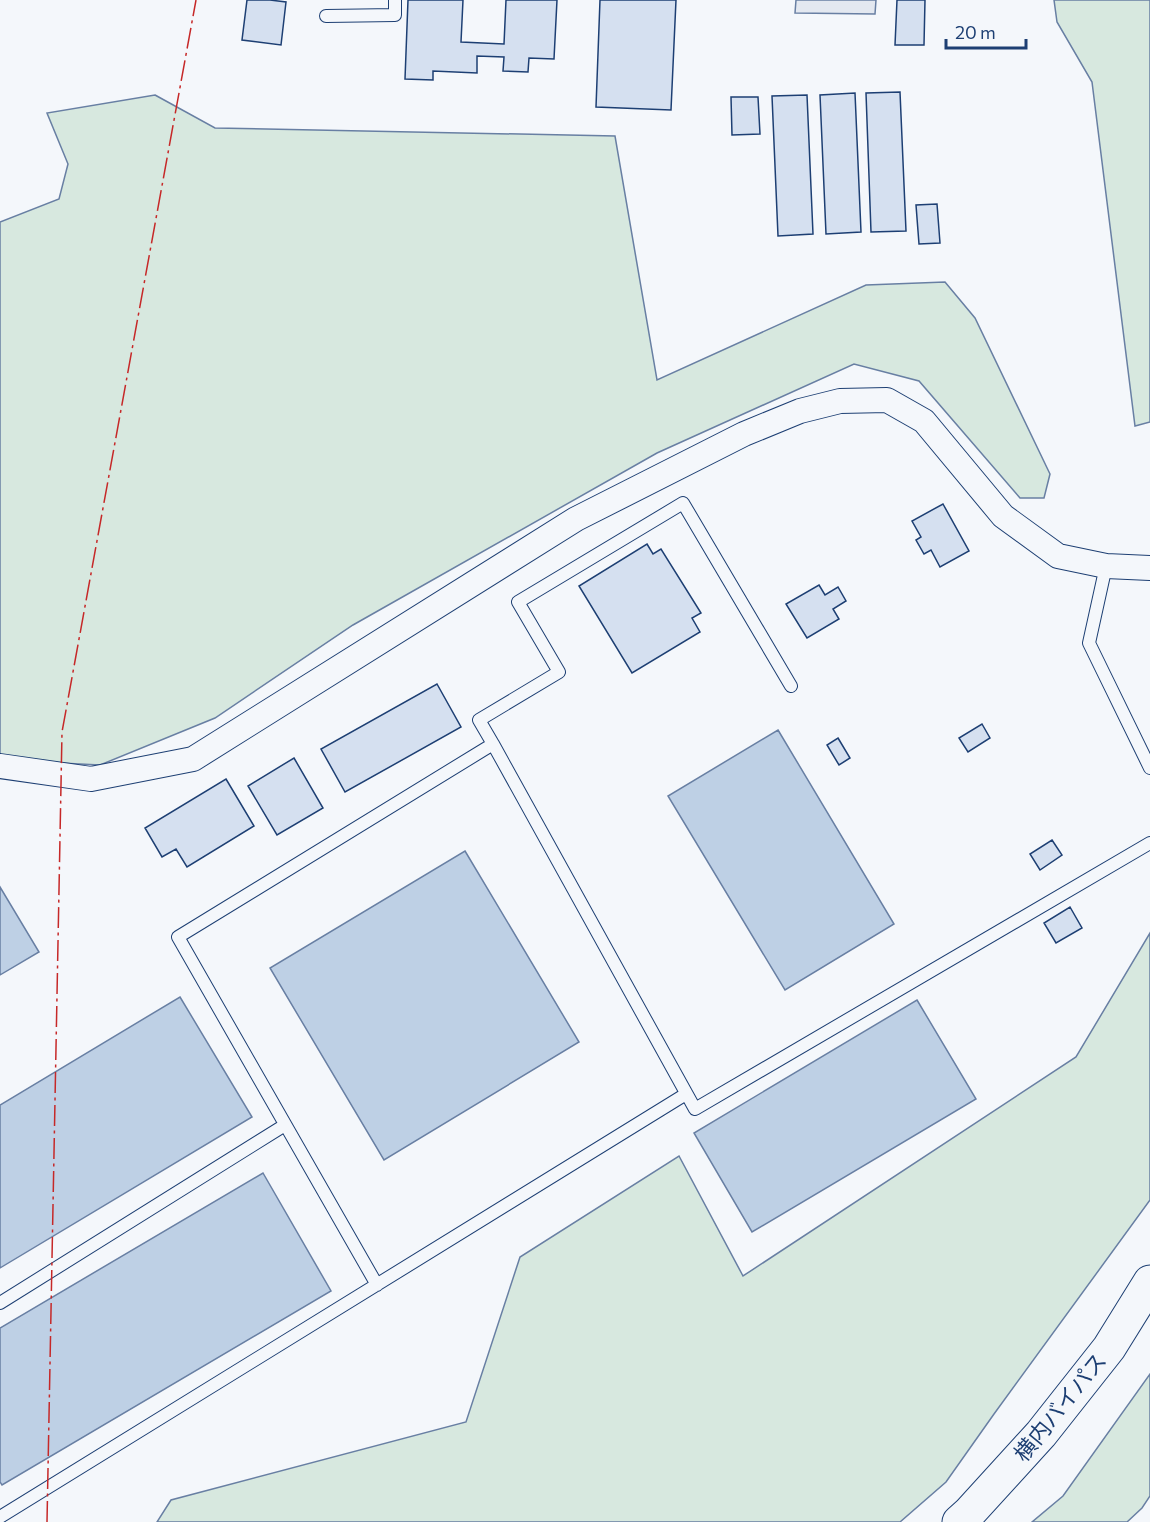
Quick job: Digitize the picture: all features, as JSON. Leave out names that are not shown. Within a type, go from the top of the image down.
[{"type":"highway","name":"横内バイパス","points":[[959,1522],[1041,1434],[1109,1348],[1150,1282]]},
{"type":"street","points":[[0,766],[91,779],[193,759],[576,519],[744,434],[800,411],[840,401],[887,400],[924,421],[1003,516],[1058,556],[1106,566],[1150,568]]},
{"type":"lane","points":[[326,16],[394,15],[395,0]]},
{"type":"lane","points":[[791,686],[683,503],[518,602],[559,672],[479,720],[695,1109],[1150,843]]},
{"type":"lane","points":[[1106,566],[1089,643],[1150,768]]},
{"type":"lane","points":[[377,1285],[178,937],[493,744]]},
{"type":"lane","points":[[0,1517],[686,1094]]},
{"type":"lane","points":[[0,1303],[285,1125]]},
{"type":"shaded area","points":[[796,0],[876,0],[875,14],[795,13]]},
{"type":"shaded area","points":[[1054,0],[1150,0],[1150,422],[1135,426],[1092,82],[1057,22]]},
{"type":"shaded area","points":[[155,95],[215,128],[615,136],[657,380],[866,285],[945,282],[975,318],[1050,474],[1044,498],[1020,498],[919,381],[854,364],[657,453],[353,625],[215,718],[100,765],[0,760],[0,222],[59,199],[68,164],[47,113]]},
{"type":"shaded area","points":[[1150,933],[1150,1200],[946,1482],[900,1522],[157,1522],[171,1500],[466,1422],[520,1257],[679,1156],[743,1276],[1076,1057]]},
{"type":"shaded area","points":[[1150,1374],[1150,1496],[1142,1508],[1127,1522],[1032,1522],[1063,1496]]},
{"type":"water","points":[[778,730],[894,924],[785,990],[668,796]]},
{"type":"water","points":[[465,851],[579,1042],[384,1160],[270,968]]},
{"type":"water","points":[[0,887],[39,952],[0,975]]},
{"type":"water","points":[[180,997],[252,1117],[0,1268],[0,1105]]},
{"type":"water","points":[[917,1000],[976,1099],[752,1232],[694,1133]]},
{"type":"water","points":[[263,1173],[331,1291],[2,1485],[0,1482],[0,1328]]},
{"type":"building","points":[[247,0],[286,2],[281,45],[242,40]]},
{"type":"building","points":[[408,0],[463,0],[461,42],[504,44],[506,0],[557,0],[554,59],[529,58],[528,72],[503,71],[504,57],[477,56],[477,73],[433,71],[433,80],[405,79]]},
{"type":"building","points":[[600,0],[676,0],[671,110],[596,107]]},
{"type":"building","points":[[897,0],[925,0],[924,45],[895,45]]},
{"type":"building","points":[[900,92],[906,231],[871,232],[866,93]]},
{"type":"building","points":[[855,93],[861,232],[826,234],[820,95]]},
{"type":"building","points":[[807,95],[813,234],[778,236],[772,96]]},
{"type":"building","points":[[731,97],[758,97],[760,134],[732,135]]},
{"type":"building","points":[[937,204],[940,243],[919,244],[916,205]]},
{"type":"building","points":[[943,504],[969,551],[940,567],[931,550],[924,554],[916,540],[921,537],[912,521]]},
{"type":"building","points":[[647,544],[653,554],[661,549],[701,613],[692,618],[700,632],[632,673],[579,586]]},
{"type":"building","points":[[819,585],[825,595],[838,587],[846,601],[833,609],[839,619],[807,638],[786,604]]},
{"type":"building","points":[[437,684],[461,727],[345,792],[321,749]]},
{"type":"building","points":[[982,724],[990,738],[968,752],[959,738]]},
{"type":"building","points":[[838,738],[850,758],[839,765],[827,745]]},
{"type":"building","points":[[294,758],[323,808],[277,835],[248,786]]},
{"type":"building","points":[[226,779],[254,826],[187,867],[176,849],[162,857],[145,828]]},
{"type":"building","points":[[1052,840],[1062,855],[1040,870],[1030,854]]},
{"type":"building","points":[[1070,907],[1082,928],[1056,943],[1044,923]]},
{"type":"power","points":[[47,1522],[62,732],[196,0]]}]
